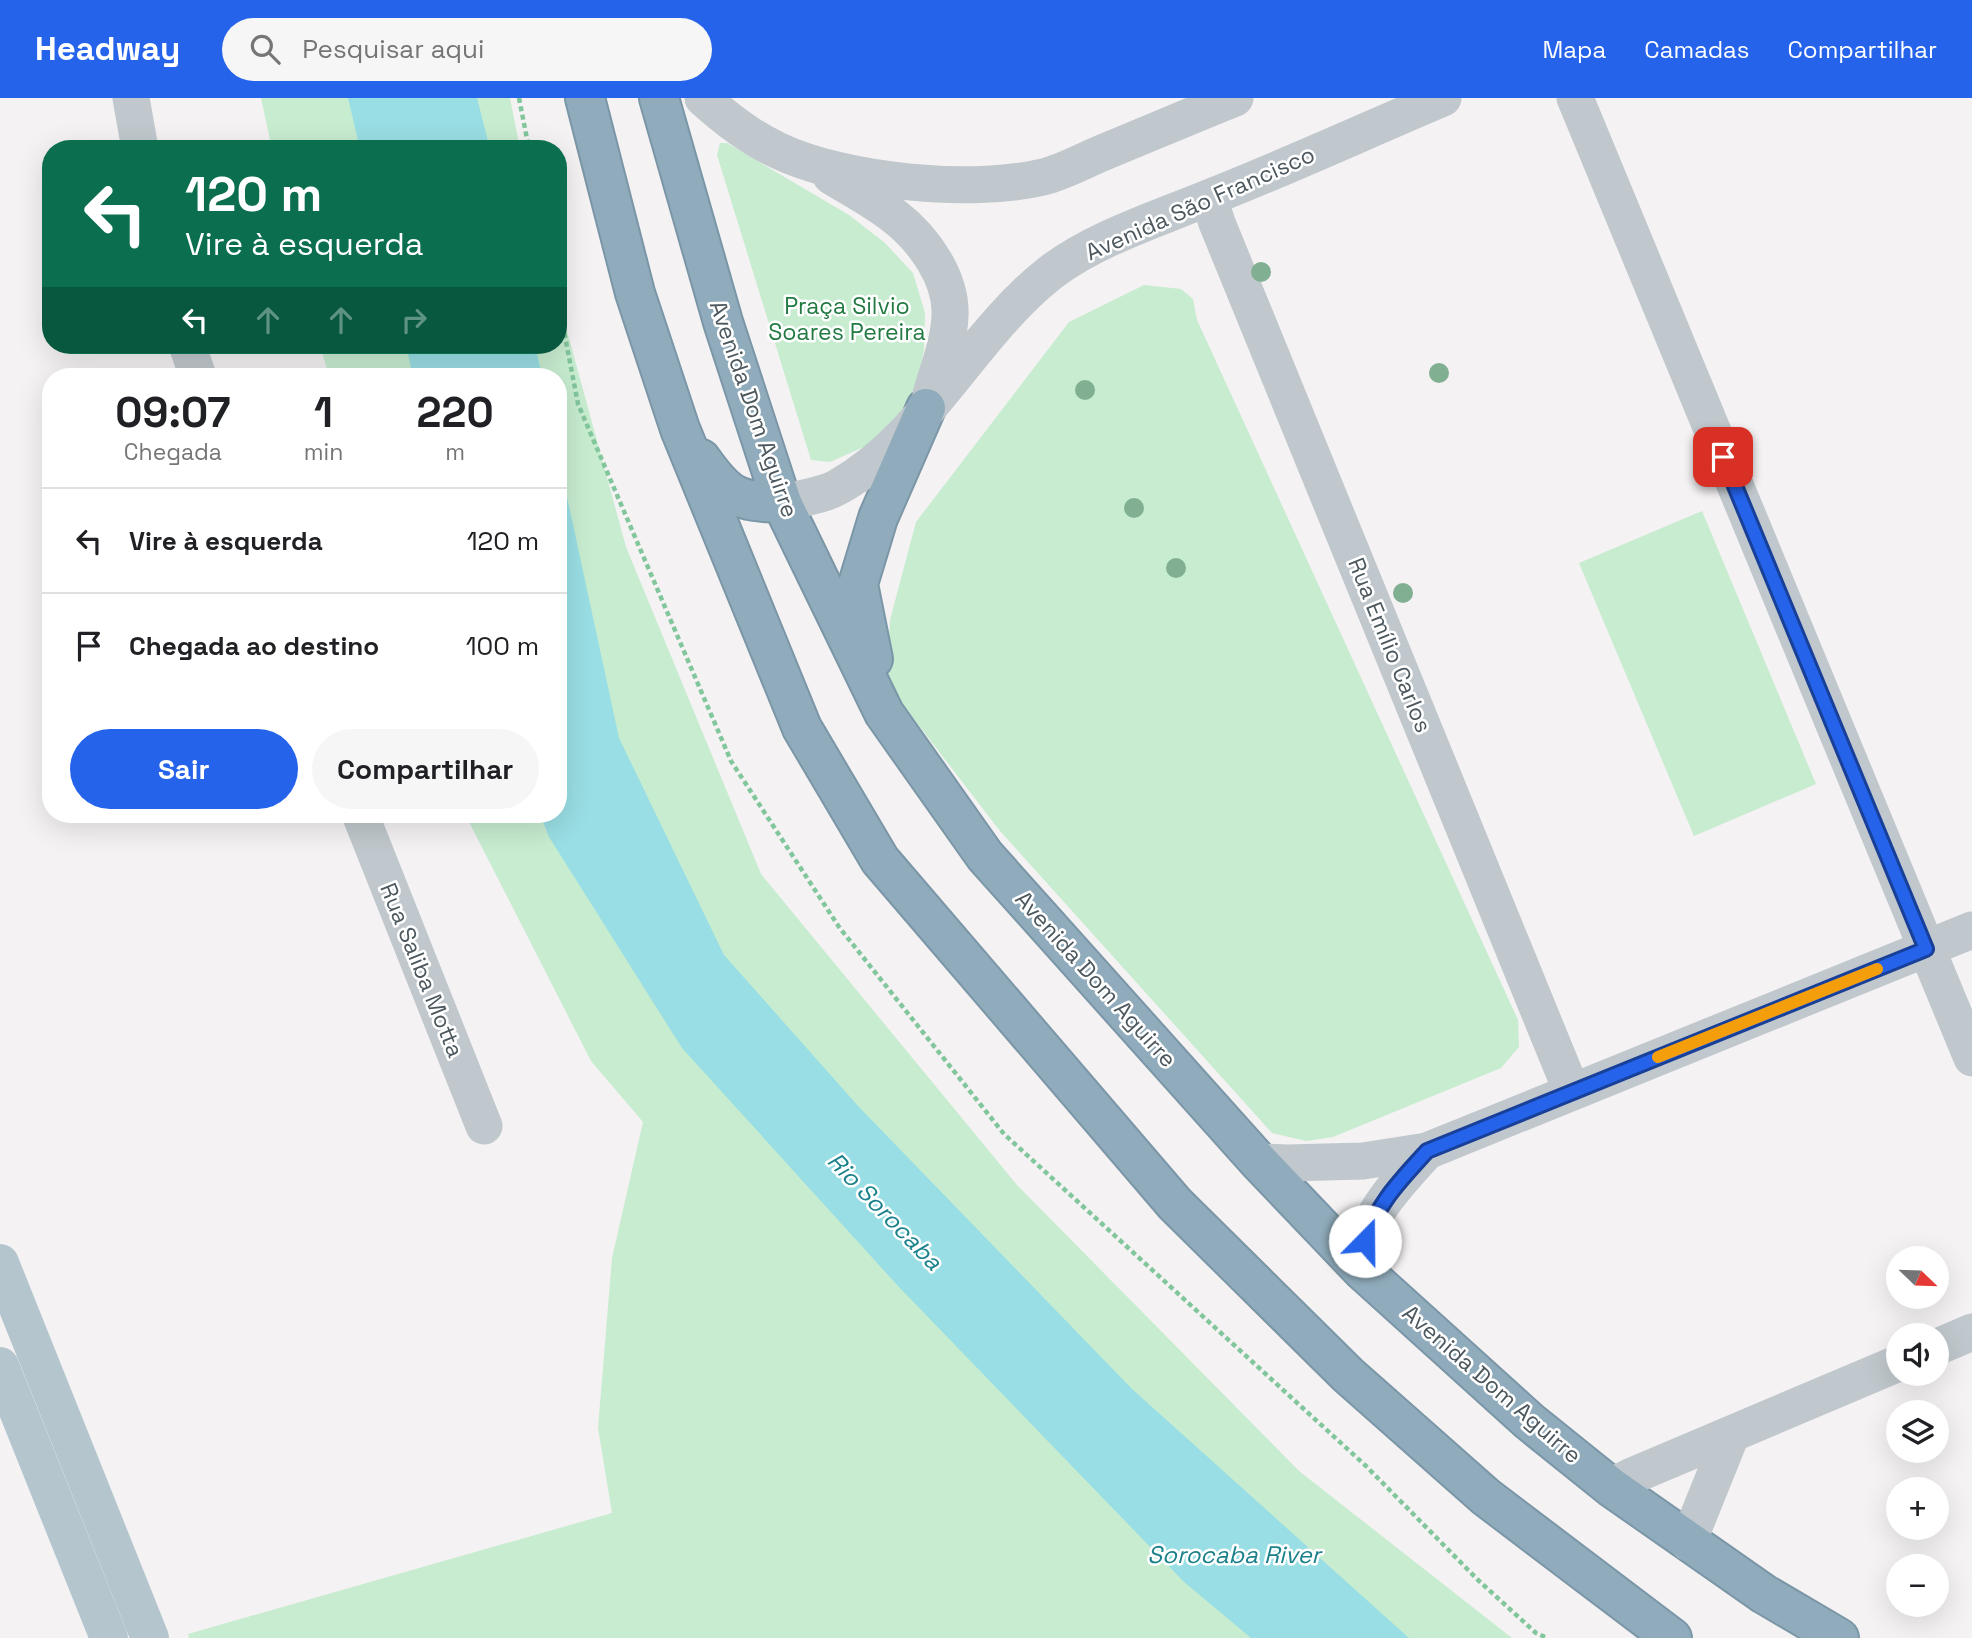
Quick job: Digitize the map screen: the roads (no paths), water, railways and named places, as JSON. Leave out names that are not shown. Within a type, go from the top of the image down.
[{"type":"highway","points":[[585,98],[635,293],[680,429],[802,728],[880,860],[1175,1204],[1329,1356],[1486,1497],[1672,1638]]},
{"type":"highway","name":"Avenida Dom Aguirre","points":[[659,98],[723,322],[782,503],[884,713],[985,856],[1259,1162],[1363,1272],[1529,1421],[1611,1487],[1764,1594],[1839,1638]]},
{"type":"highway","points":[[884,713],[858,584],[878,518],[926,408]]},
{"type":"highway","points":[[680,429],[718,484],[742,499],[782,503]]},
{"type":"main road","points":[[0,1263],[150,1638]]},
{"type":"main road","points":[[0,1366],[109,1638]]},
{"type":"street","points":[[131,98],[138,140]]},
{"type":"street","points":[[704,98],[750,135],[777,150],[811,163],[872,176],[926,183],[984,185],[1044,177],[1235,98]]},
{"type":"street","name":"Avenida São Francisco","points":[[782,503],[836,488],[883,456],[1008,311],[1052,272],[1104,242],[1443,98]]},
{"type":"street","points":[[1575,98],[1972,1058]]},
{"type":"street","points":[[811,163],[895,216],[929,251],[947,289],[950,314],[947,340],[926,408]]},
{"type":"street","name":"Rua Emílio Carlos","points":[[1209,198],[1572,1092]]},
{"type":"street","name":"Rua Saliba Motta","points":[[364,823],[484,1126]]},
{"type":"street","points":[[1259,1162],[1363,1161],[1427,1151],[1972,930]]},
{"type":"street","points":[[1363,1272],[1362,1259],[1373,1219],[1384,1199],[1427,1151]]},
{"type":"street","points":[[1949,1342],[1972,1332]]},
{"type":"street","points":[[1611,1487],[1886,1369]]},
{"type":"street","points":[[1688,1542],[1731,1435]]},
{"type":"water","points":[[348,98],[477,98],[488,140],[358,140]]},
{"type":"water","points":[[408,354],[537,354],[540,368],[411,368]]},
{"type":"water","name":"Sorocaba River","points":[[567,497],[619,738],[724,955],[859,1107],[1132,1389],[1409,1638],[1251,1638],[1184,1582],[898,1286],[682,1048],[549,837],[544,823],[567,823]]},
{"type":"park label","name":"Praça Silvio Soares Pereira","points":[[847,319]]},
{"type":"water label","name":"Rio Sorocaba","points":[[885,1211]]}]
